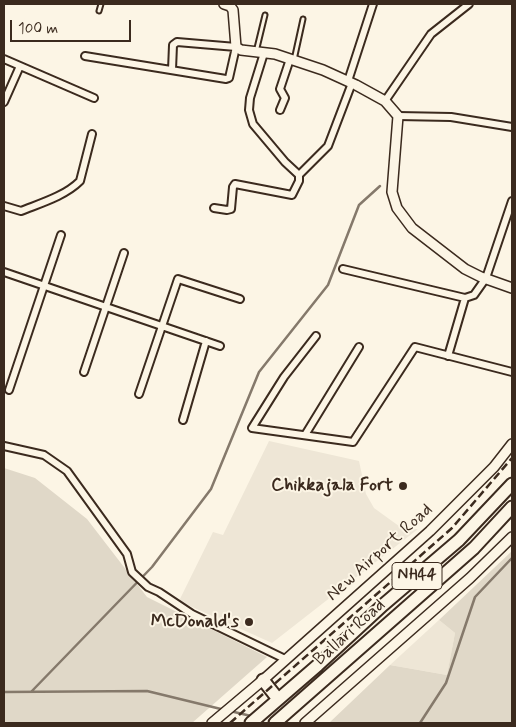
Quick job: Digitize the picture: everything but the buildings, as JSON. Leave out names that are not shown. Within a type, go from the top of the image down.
[{"type":"highway","name":"Ballari Road","points":[[278,699],[383,605],[460,540],[512,484]]},
{"type":"highway","name":"Ballari Road","points":[[277,721],[474,548],[512,507]]},
{"type":"highway","points":[[263,680],[278,699]]},
{"type":"highway","name":"NH44","points":[[255,720],[278,699]]},
{"type":"street","points":[[85,56],[229,78],[236,48],[233,10],[230,6],[224,4]]},
{"type":"street","points":[[298,175],[328,146],[350,82],[373,4]]},
{"type":"street","points":[[385,101],[431,34],[469,4]]},
{"type":"street","points":[[172,70],[174,44],[177,42],[236,48],[275,54],[323,70],[385,101],[398,116],[392,192],[397,208],[412,228],[465,269],[512,288]]},
{"type":"street","points":[[214,208],[231,209],[233,187],[235,184],[292,195],[299,181],[298,175],[253,124],[249,110],[250,98],[260,53]]},
{"type":"street","points":[[4,59],[94,98]]},
{"type":"street","points":[[280,110],[285,98],[280,89],[292,60]]},
{"type":"street","points":[[4,102],[20,66]]},
{"type":"street","points":[[398,116],[451,117],[512,127]]},
{"type":"street","points":[[4,206],[21,211],[75,186],[80,181],[92,134]]},
{"type":"street","points":[[343,269],[465,298],[474,295],[486,278],[512,200]]},
{"type":"street","points":[[9,390],[61,235]]},
{"type":"street","points":[[84,372],[124,254]]},
{"type":"street","points":[[4,272],[220,346]]},
{"type":"street","points":[[139,394],[178,279],[240,299]]},
{"type":"street","points":[[448,356],[465,298]]},
{"type":"street","points":[[316,336],[284,377],[252,428],[353,442],[415,347],[512,372]]},
{"type":"street","points":[[184,420],[206,341]]},
{"type":"street","points":[[305,435],[359,346]]},
{"type":"street","name":"New Airport Road","points":[[212,723],[430,531],[494,467],[512,444]]},
{"type":"street","points":[[4,446],[44,455],[67,471],[127,554],[132,572],[148,587],[192,614],[285,658]]},
{"type":"street","points":[[305,723],[470,578],[512,537]]},
{"type":"lane","points":[[99,11],[101,4]]},
{"type":"lane","points":[[260,53],[266,14]]},
{"type":"lane","points":[[292,60],[302,19]]},
{"type":"shaded area","points":[[269,441],[359,461],[366,494],[374,508],[403,529],[418,529],[272,643],[179,601],[213,532],[223,535]]},
{"type":"shaded area","points":[[4,468],[35,478],[87,519],[147,597],[267,657],[192,723],[4,723]]},
{"type":"shaded area","points":[[512,551],[512,723],[329,723],[390,665],[447,675],[455,633],[439,620]]},
{"type":"shaded area","points":[[439,620],[455,633],[447,675],[390,665]]},
{"type":"waterway","points":[[31,692],[152,567],[211,489],[259,372],[328,285],[359,205],[380,186]]},
{"type":"waterway","points":[[420,723],[446,683],[475,597],[512,558]]},
{"type":"waterway","points":[[4,692],[147,691],[225,710]]},
{"type":"waterway","points":[[230,711],[251,716]]},
{"type":"railway","points":[[230,723],[452,528],[512,458]]},
{"type":"place","name":"Chikkajala Fort","points":[[403,486]]},
{"type":"place","name":"McDonald's","points":[[249,622]]}]
